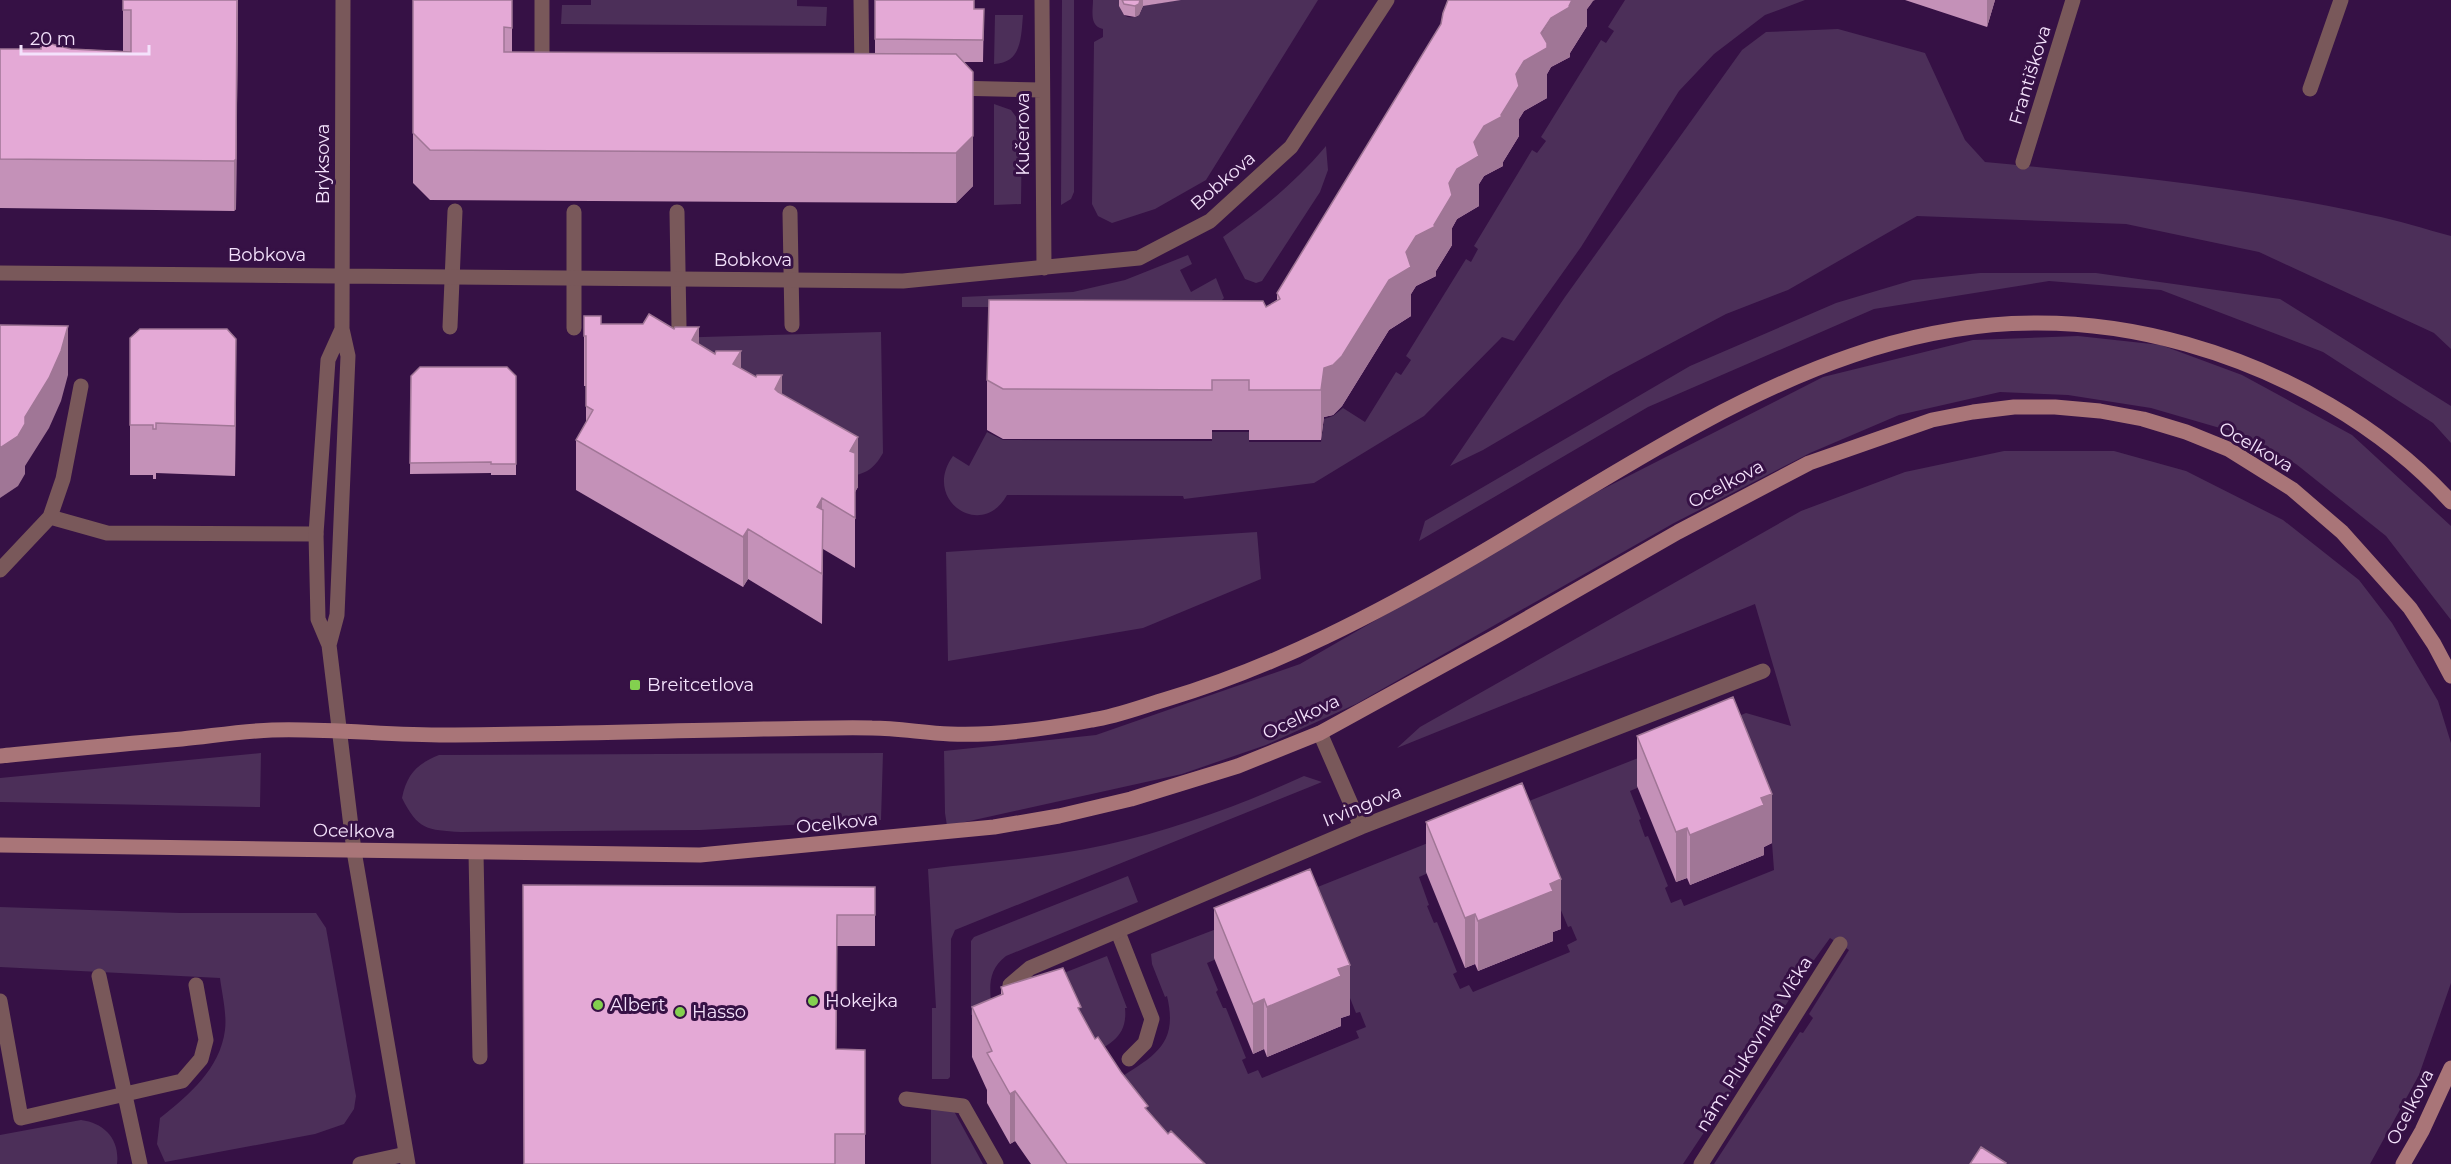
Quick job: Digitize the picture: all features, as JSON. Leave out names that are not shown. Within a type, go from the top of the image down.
[{"type":"street","name":"Bryksova","points":[[329,645],[337,615],[348,356],[342,329],[343,0]]},
{"type":"street","points":[[542,0],[542,78],[554,78]]},
{"type":"street","points":[[861,0],[862,86]]},
{"type":"street","name":"Kučerova","points":[[1042,0],[1044,268]]},
{"type":"street","name":"Bobkova","points":[[0,273],[903,281],[1139,258],[1210,221],[1291,147],[1387,0]]},
{"type":"street","name":"Františkova","points":[[2023,162],[2073,0]]},
{"type":"street","points":[[2310,90],[2341,0]]},
{"type":"street","points":[[934,88],[1042,90]]},
{"type":"street","points":[[450,327],[455,211]]},
{"type":"street","points":[[574,212],[574,328]]},
{"type":"street","points":[[677,212],[680,327]]},
{"type":"street","points":[[790,213],[792,325]]},
{"type":"street","points":[[0,756],[273,730],[452,735],[872,728],[956,734],[1027,731],[1101,719],[1230,678],[1330,634],[1467,561],[1730,406],[1812,369],[1867,349],[1924,334],[1982,325],[2040,322],[2100,326],[2158,336],[2215,352],[2316,396],[2361,424],[2402,455],[2451,502]]},
{"type":"street","name":"Bryksova","points":[[340,733],[329,645],[318,619],[316,534],[328,360],[342,329]]},
{"type":"street","points":[[0,570],[50,517],[63,479],[81,386]]},
{"type":"street","name":"Ocelkova","points":[[0,845],[700,855],[994,826],[1059,816],[1131,799],[1238,766],[1320,733],[1678,532],[1809,463],[1932,420],[2014,407],[2055,407],[2100,411],[2144,419],[2186,432],[2228,449],[2292,489],[2342,532],[2410,608],[2434,644],[2451,676]]},
{"type":"street","points":[[50,517],[107,533],[316,534]]},
{"type":"street","name":"Irvingova","points":[[1010,1012],[1010,985],[1030,968],[1361,827],[1762,671]]},
{"type":"street","points":[[340,733],[354,851],[407,1159],[360,1164]]},
{"type":"street","points":[[1320,733],[1361,827]]},
{"type":"street","points":[[476,853],[480,1057]]},
{"type":"street","points":[[1118,932],[1152,1019],[1145,1043],[1129,1059]]},
{"type":"street","name":"nám. Plukovníka Vlčka","points":[[1701,1164],[1840,945]]},
{"type":"street","points":[[99,976],[140,1164]]},
{"type":"street","points":[[0,1001],[21,1118],[182,1081],[201,1059],[206,1040],[196,985]]},
{"type":"street","name":"Ocelkova","points":[[2403,1164],[2422,1131],[2451,1068]]},
{"type":"street","points":[[906,1099],[963,1106],[996,1164]]},
{"type":"shaded area","points":[[591,0],[797,0],[797,6],[827,7],[826,26],[561,24],[562,5],[591,5]]},
{"type":"shaded area","points":[[1062,0],[1074,0],[1074,192],[1071,199],[1061,205]]},
{"type":"shaded area","points":[[1093,0],[1120,0],[1124,15],[1134,17],[1139,15],[1143,6],[1178,0],[1318,0],[1206,180],[1155,209],[1112,223],[1098,216],[1092,204],[1094,42],[1103,37],[1103,29],[1094,21]]},
{"type":"shaded area","points":[[1625,0],[1805,0],[1765,15],[1714,54],[1679,91],[1581,247],[1514,341],[1502,337],[1424,416],[1314,483],[1184,499],[1183,496],[1007,495],[996,508],[984,514],[970,514],[959,509],[949,500],[944,487],[945,472],[953,456],[969,466],[987,432],[1003,440],[1212,441],[1212,432],[1249,432],[1249,442],[1321,442],[1324,419],[1333,416],[1343,408],[1365,422],[1396,372],[1401,375],[1411,360],[1406,356],[1466,259],[1471,262],[1478,249],[1474,246],[1532,150],[1537,153],[1546,141],[1541,137],[1601,40],[1606,43],[1614,31],[1608,27]]},
{"type":"shaded area","points":[[995,15],[1023,15],[1020,40],[1015,54],[1003,63],[994,64]]},
{"type":"shaded area","points":[[1838,29],[1925,53],[1965,140],[1985,162],[2227,189],[2381,217],[2451,236],[2451,349],[2434,333],[2259,252],[2126,224],[1917,216],[1788,290],[1726,314],[1611,375],[1483,450],[1450,466],[1565,297],[1742,50],[1766,32]]},
{"type":"shaded area","points":[[994,104],[1011,110],[1022,125],[1021,204],[994,205]]},
{"type":"shaded area","points":[[1326,146],[1328,170],[1320,192],[1262,281],[1256,283],[1245,279],[1223,237],[1278,195]]},
{"type":"shaded area","points":[[1188,255],[1192,264],[1180,270],[1191,292],[1216,278],[1224,298],[1215,307],[962,307],[962,297],[1073,292],[1125,280]]},
{"type":"shaded area","points":[[1980,273],[2096,273],[2280,299],[2451,406],[2451,443],[2433,423],[2323,352],[2161,290],[2049,281],[1874,309],[1648,407],[1419,541],[1425,521],[1690,366],[1836,303],[1913,280]]},
{"type":"shaded area","points":[[881,332],[883,453],[869,470],[847,477],[668,338]]},
{"type":"shaded area","points":[[2078,336],[2161,345],[2242,375],[2352,435],[2451,526],[2451,620],[2386,536],[2296,464],[2244,435],[2151,408],[2068,395],[2000,392],[1899,415],[1810,453],[1674,523],[1356,704],[1266,745],[1182,774],[947,826],[944,751],[1096,735],[1300,664],[1599,491],[1823,377],[1973,340]]},
{"type":"shaded area","points":[[2004,451],[2114,451],[2186,471],[2283,520],[2359,580],[2392,623],[2438,701],[2451,743],[2451,983],[2419,1075],[2370,1164],[1714,1164],[1800,1032],[1803,1033],[1813,1018],[1809,1014],[1849,950],[1830,938],[1804,974],[1802,972],[1792,988],[1795,991],[1753,1050],[1756,1054],[1683,1164],[1162,1164],[1117,1080],[1142,1064],[1160,1048],[1169,1027],[1170,1013],[1167,996],[1165,997],[1152,964],[1151,954],[1232,923],[1245,947],[1207,963],[1218,990],[1216,992],[1223,1008],[1226,1008],[1246,1058],[1242,1060],[1248,1074],[1258,1070],[1262,1078],[1359,1038],[1356,1031],[1366,1027],[1360,1012],[1356,1013],[1336,963],[1275,904],[1443,837],[1456,861],[1419,877],[1429,905],[1427,906],[1434,923],[1437,922],[1457,972],[1453,974],[1460,989],[1469,985],[1473,992],[1570,952],[1567,945],[1577,940],[1571,926],[1568,927],[1547,877],[1486,818],[1656,751],[1668,775],[1630,791],[1645,837],[1648,836],[1668,886],[1665,888],[1671,903],[1681,899],[1684,906],[1774,870],[1772,843],[1702,731],[1746,713],[1791,726],[1755,604],[1397,748],[1420,727],[1801,511],[1905,472]]},
{"type":"shaded area","points":[[1257,532],[1261,579],[1143,628],[948,661],[946,552]]},
{"type":"shaded area","points":[[261,753],[260,807],[0,802],[0,778]]},
{"type":"shaded area","points":[[883,753],[881,820],[700,830],[461,832],[432,829],[425,826],[413,817],[402,798],[407,782],[414,771],[439,755]]},
{"type":"shaded area","points":[[1304,776],[1322,782],[955,930],[951,939],[950,1077],[932,1079],[932,1008],[936,1008],[928,869],[1061,853],[1130,839],[1206,816]]},
{"type":"shaded area","points":[[1128,876],[1138,902],[1006,956],[992,975],[990,989],[992,1012],[971,1015],[971,941],[974,937]]},
{"type":"shaded area","points":[[0,907],[180,913],[316,913],[326,928],[356,1096],[354,1109],[344,1124],[315,1134],[165,1162],[157,1144],[160,1118],[202,1080],[217,1057],[222,1044],[225,1017],[220,978],[0,967]]},
{"type":"shaded area","points":[[1107,956],[1127,1008],[1125,1008],[1125,1018],[1120,1033],[1115,1039],[1087,1056],[1041,982]]},
{"type":"shaded area","points":[[931,1099],[949,1102],[983,1164],[931,1164]]},
{"type":"shaded area","points":[[81,1120],[97,1125],[109,1134],[116,1147],[117,1164],[0,1164],[0,1135]]},
{"type":"building","points":[[123,0],[237,0],[236,159],[234,161],[0,159],[0,49],[41,49],[40,41],[71,49],[131,52],[131,10],[123,10]]},
{"type":"building","points":[[413,0],[512,0],[512,28],[504,27],[504,52],[956,54],[973,72],[973,136],[956,153],[430,150],[413,133]]},
{"type":"building","points":[[875,0],[974,0],[974,9],[984,9],[983,40],[875,39]]},
{"type":"building","points":[[1122,0],[1140,0],[1135,6],[1124,4]]},
{"type":"building","points":[[1448,0],[1572,0],[1570,7],[1551,18],[1541,33],[1547,43],[1547,48],[1524,61],[1516,74],[1519,86],[1501,115],[1503,116],[1484,126],[1474,142],[1479,156],[1457,169],[1449,183],[1452,195],[1434,225],[1436,226],[1416,236],[1406,252],[1411,267],[1389,280],[1342,356],[1333,365],[1324,368],[1321,390],[1249,390],[1249,380],[1212,380],[1212,390],[1003,389],[987,380],[989,300],[1263,301],[1266,307],[1280,299],[1277,293],[1441,24]]},
{"type":"building","points":[[649,314],[674,329],[675,327],[699,327],[692,340],[715,354],[716,351],[741,351],[733,364],[756,377],[757,375],[782,375],[775,389],[778,392],[858,437],[850,451],[855,453],[855,518],[822,498],[817,507],[823,510],[822,574],[748,529],[743,537],[576,440],[593,410],[586,406],[584,316],[601,316],[601,324],[643,324]]},
{"type":"building","points":[[0,325],[68,326],[61,351],[49,378],[25,417],[25,424],[18,436],[0,448]]},
{"type":"building","points":[[140,329],[227,329],[236,339],[235,426],[156,423],[156,429],[153,429],[153,425],[130,425],[130,338]]},
{"type":"building","points":[[420,367],[507,367],[516,376],[516,464],[410,463],[411,376]]},
{"type":"building","points":[[1733,697],[1772,794],[1761,798],[1764,805],[1690,835],[1687,828],[1676,832],[1637,736]]},
{"type":"building","points":[[1522,783],[1561,879],[1550,884],[1553,891],[1478,921],[1475,914],[1465,918],[1426,822]]},
{"type":"building","points":[[1310,869],[1350,965],[1338,969],[1341,976],[1267,1007],[1264,999],[1253,1004],[1214,908]]},
{"type":"building","name":"Hasso","points":[[523,885],[875,887],[875,915],[837,915],[836,1049],[865,1050],[865,1134],[835,1134],[835,1164],[524,1164]]},
{"type":"building","points":[[1063,968],[1081,1007],[1078,1008],[1095,1039],[1098,1037],[1121,1072],[1148,1106],[1145,1108],[1168,1134],[1171,1131],[1205,1164],[1067,1164],[1015,1091],[1010,1094],[987,1053],[992,1051],[972,1007],[1003,994],[1001,987]]},
{"type":"building","points":[[1981,1147],[2006,1163],[1970,1164]]},
{"type":"place","name":"Breitcetlova","points":[[635,685]]},
{"type":"place","name":"Hokejka","points":[[813,1001]]},
{"type":"place","name":"Albert","points":[[598,1005]]},
{"type":"place","name":"Hasso","points":[[680,1012]]}]
